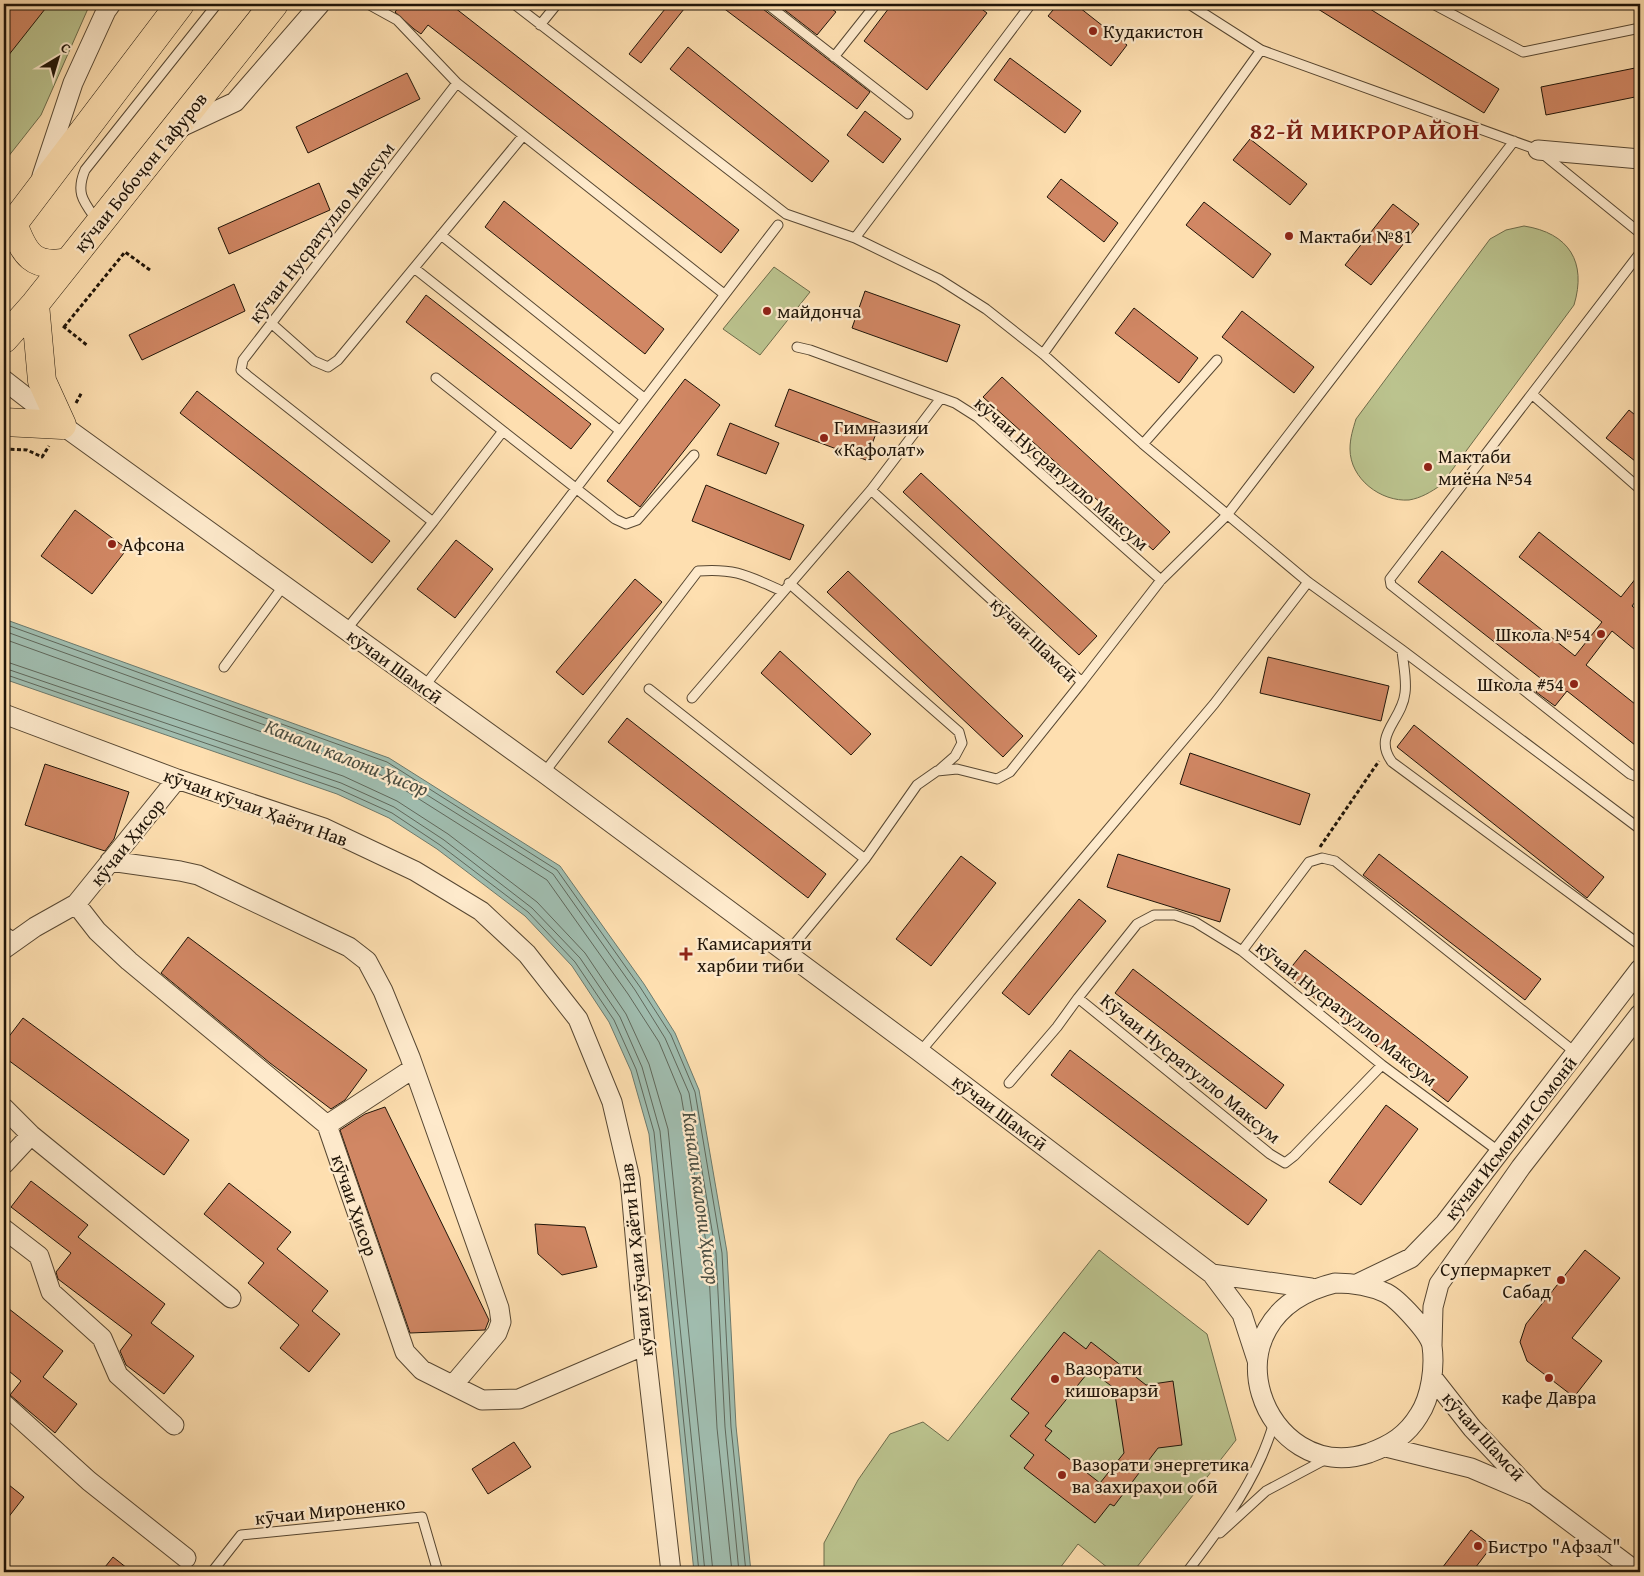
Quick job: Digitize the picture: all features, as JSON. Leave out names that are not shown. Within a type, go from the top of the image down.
[{"type":"main road","points":[[68,262],[51,265],[38,261],[26,253],[8,230],[180,4]]},
{"type":"main road","name":"кӯчаи Бобоҷон Гафуров","points":[[4,339],[35,304],[274,4]]},
{"type":"main road","points":[[4,422],[62,425],[42,381],[35,304]]},
{"type":"street","points":[[38,191],[72,83],[111,4]]},
{"type":"street","points":[[174,130],[235,102],[320,4]]},
{"type":"street","points":[[1538,150],[1640,158]]},
{"type":"street","name":"кӯчаи Шамсӣ","points":[[4,380],[62,425],[544,773],[920,1052],[1212,1274],[1242,1314],[1257,1360],[1261,1396],[1274,1422],[1290,1438],[1309,1450],[1330,1456],[1359,1456],[1386,1447],[1401,1437],[1422,1410],[1432,1377],[1432,1345],[1411,1313],[1388,1293],[1359,1283],[1335,1282],[1311,1288],[1291,1300],[1274,1317],[1263,1337],[1257,1360]]},
{"type":"street","name":"кӯчаи кӯчаи Ҳаёти Нав","points":[[4,714],[177,779],[324,828],[415,871],[481,911],[527,954],[578,1019],[612,1102],[630,1179],[645,1346],[671,1572]]},
{"type":"street","name":"кӯчаи Ҳисор","points":[[8,940],[76,904],[177,779]]},
{"type":"street","points":[[110,861],[180,870],[198,876],[348,946],[367,961],[383,991],[414,1068],[499,1308],[501,1322],[492,1340],[453,1385]]},
{"type":"street","name":"кӯчаи Ҳисор","points":[[76,904],[97,931],[129,961],[328,1125],[405,1352],[422,1370],[482,1400],[519,1399],[645,1346]]},
{"type":"street","name":"кӯчаи Исмоили Сомонӣ","points":[[1359,1283],[1411,1258],[1445,1223],[1501,1153],[1640,969]]},
{"type":"street","name":"кӯчаи Исмоили Сомонӣ","points":[[1432,1345],[1433,1307],[1438,1284],[1521,1167],[1640,1014]]},
{"type":"street","points":[[328,1125],[414,1068]]},
{"type":"street","points":[[4,1108],[31,1135],[231,1298]]},
{"type":"street","points":[[4,1164],[31,1135]]},
{"type":"street","points":[[4,1229],[39,1256],[51,1292],[102,1338],[118,1376],[174,1425]]},
{"type":"street","name":"кӯчаи Шамсӣ","points":[[1212,1274],[1311,1288]]},
{"type":"street","name":"кӯчаи Шамсӣ","points":[[1432,1377],[1472,1428],[1536,1496],[1638,1572]]},
{"type":"street","points":[[4,1404],[89,1481],[186,1558]]},
{"type":"street","name":"кӯчаи Шамсӣ","points":[[1386,1447],[1471,1468],[1536,1496]]},
{"type":"lane","points":[[99,223],[85,203],[79,184],[85,170],[217,4]]},
{"type":"lane","points":[[368,4],[397,20],[457,83],[724,294]]},
{"type":"lane","points":[[514,4],[786,214],[855,238],[939,279],[986,309],[1043,354],[1143,444],[1308,582],[1402,650],[1640,829]]},
{"type":"lane","points":[[540,25],[557,4]]},
{"type":"lane","points":[[834,57],[876,4]]},
{"type":"lane","points":[[855,238],[1031,4]]},
{"type":"lane","points":[[1189,4],[1261,50],[1538,150],[1640,233]]},
{"type":"lane","points":[[1433,4],[1523,52],[1640,28]]},
{"type":"lane","points":[[771,5],[908,114]]},
{"type":"lane","points":[[1043,354],[1261,50]]},
{"type":"lane","name":"кӯчаи Нусратулло Максум","points":[[432,522],[241,370],[243,360],[457,83]]},
{"type":"lane","points":[[271,323],[314,361],[328,367],[338,360],[523,136]]},
{"type":"lane","points":[[1082,682],[1161,580],[1227,515],[1514,141]]},
{"type":"lane","points":[[423,687],[574,488],[778,225]]},
{"type":"lane","points":[[441,236],[644,398]]},
{"type":"lane","points":[[1640,253],[1533,395],[1390,579],[1391,585],[1630,774],[1640,778]]},
{"type":"lane","points":[[414,268],[619,430]]},
{"type":"lane","name":"кӯчаи Нусратулло Максум","points":[[797,347],[810,350],[955,403],[977,417],[1161,580]]},
{"type":"lane","points":[[1143,444],[1217,360]]},
{"type":"lane","points":[[436,378],[574,488],[615,519],[626,524],[637,520],[694,455]]},
{"type":"lane","points":[[1533,395],[1640,489]]},
{"type":"lane","points":[[692,698],[871,490],[940,398]]},
{"type":"lane","points":[[346,630],[502,431]]},
{"type":"lane","name":"кӯчаи Шамсӣ","points":[[871,490],[1082,682],[1010,772],[997,779],[957,769],[938,771]]},
{"type":"lane","points":[[544,773],[698,572],[718,569],[738,572],[786,587],[959,732],[962,743],[956,756],[917,785],[864,859],[787,953]]},
{"type":"lane","points":[[920,1052],[1214,704],[1308,582]]},
{"type":"lane","points":[[224,667],[284,585]]},
{"type":"lane","points":[[1402,650],[1406,693],[1402,708],[1385,739],[1384,752],[1392,762],[1640,945]]},
{"type":"lane","points":[[649,689],[864,859]]},
{"type":"lane","points":[[1309,862],[1322,858],[1335,861],[1576,1053]]},
{"type":"lane","name":"кӯчаи Нусратулло Максум","points":[[1309,862],[1242,951],[1382,1065],[1501,1153]]},
{"type":"lane","points":[[1078,998],[1137,924],[1154,915],[1175,915],[1195,922],[1242,951]]},
{"type":"lane","name":"Кӯчаи Нусратулло Максум","points":[[1009,1083],[1058,1027],[1078,998],[1270,1154],[1284,1163],[1294,1156],[1382,1065]]},
{"type":"lane","points":[[1187,1572],[1250,1482],[1267,1447],[1274,1422]]},
{"type":"lane","points":[[1209,1543],[1266,1491],[1330,1456]]},
{"type":"lane","name":"кӯчаи Мироненко","points":[[212,1572],[242,1535],[422,1517],[438,1572]]},
{"type":"path","points":[[64,327],[125,252],[150,270]]},
{"type":"path","points":[[35,304],[88,346]]},
{"type":"path","points":[[1309,862],[1384,752]]},
{"type":"green space","points":[[4,4],[90,4],[41,115],[4,162]]},
{"type":"green space","points":[[1524,226],[1553,235],[1571,252],[1576,263],[1578,276],[1574,305],[1441,485],[1418,498],[1409,500],[1398,500],[1378,493],[1361,479],[1351,460],[1350,449],[1356,419],[1490,239],[1506,230]]},
{"type":"green space","name":"майдонча","points":[[774,267],[810,292],[760,355],[723,329]]},
{"type":"green space","points":[[1099,1250],[1207,1334],[1236,1440],[1133,1572],[1113,1572],[1078,1544],[1057,1572],[824,1572],[824,1543],[858,1480],[890,1434],[923,1422],[948,1441]]},
{"type":"water","name":"Канали калони Ҳисор","points":[[4,619],[389,758],[560,866],[644,984],[675,1033],[699,1090],[727,1252],[736,1426],[751,1572],[694,1572],[649,1134],[631,1071],[609,1022],[572,966],[525,916],[437,849],[389,818],[337,794],[4,679]]},
{"type":"building","points":[[10,4],[49,4],[4,61],[4,12]]},
{"type":"building","points":[[401,4],[450,4],[739,230],[721,253],[428,25],[421,34],[414,29],[395,12]]},
{"type":"building","points":[[669,4],[688,4],[641,63],[629,54]]},
{"type":"building","points":[[718,4],[761,4],[763,9],[870,92],[857,109]]},
{"type":"building","points":[[777,4],[825,4],[836,12],[817,35]]},
{"type":"building","points":[[892,4],[975,4],[987,13],[927,90],[864,41]]},
{"type":"building","points":[[1058,4],[1075,4],[1127,45],[1111,66],[1048,16]]},
{"type":"building","points":[[1310,4],[1362,4],[1499,89],[1484,113]]},
{"type":"building","points":[[688,47],[829,161],[812,182],[670,69]]},
{"type":"building","points":[[1010,58],[1081,111],[1065,133],[994,80]]},
{"type":"building","points":[[1640,67],[1640,96],[1546,115],[1541,87]]},
{"type":"building","points":[[407,73],[420,99],[308,153],[296,127]]},
{"type":"building","points":[[865,111],[901,139],[883,163],[847,135]]},
{"type":"building","points":[[1250,139],[1307,184],[1290,205],[1233,160]]},
{"type":"building","points":[[1061,179],[1118,223],[1104,242],[1047,197]]},
{"type":"building","points":[[319,183],[330,210],[229,254],[218,228]]},
{"type":"building","points":[[504,201],[664,329],[645,354],[485,227]]},
{"type":"building","points":[[1204,202],[1271,254],[1253,278],[1186,225]]},
{"type":"building","points":[[1393,204],[1419,224],[1371,285],[1345,265]]},
{"type":"building","points":[[234,284],[245,311],[142,360],[129,335]]},
{"type":"building","points":[[865,291],[960,325],[947,362],[852,328]]},
{"type":"building","points":[[426,295],[591,424],[571,449],[406,322]]},
{"type":"building","points":[[1134,308],[1198,358],[1179,383],[1115,333]]},
{"type":"building","points":[[1242,311],[1314,367],[1294,393],[1222,337]]},
{"type":"building","points":[[1002,377],[1170,532],[1153,550],[983,397]]},
{"type":"building","points":[[685,379],[720,405],[640,507],[607,481]]},
{"type":"building","points":[[789,389],[880,423],[866,460],[775,426]]},
{"type":"building","points":[[197,391],[390,541],[372,563],[180,413]]},
{"type":"building","points":[[1629,410],[1640,419],[1640,465],[1606,438]]},
{"type":"building","points":[[730,423],[779,443],[766,474],[717,455]]},
{"type":"building","points":[[921,473],[1097,636],[1079,655],[903,492]]},
{"type":"building","points":[[706,485],[804,525],[790,560],[692,521]]},
{"type":"building","points":[[75,510],[127,549],[92,594],[41,556]]},
{"type":"building","points":[[1539,532],[1621,597],[1640,573],[1640,595],[1632,606],[1640,613],[1640,654],[1612,631],[1586,665],[1640,708],[1640,749],[1567,691],[1555,706],[1536,692],[1544,681],[1418,582],[1442,551],[1575,656],[1602,622],[1519,557]]},
{"type":"building","points":[[456,540],[493,569],[455,618],[417,589]]},
{"type":"building","points":[[848,571],[1023,736],[1003,757],[827,592]]},
{"type":"building","points":[[635,579],[662,602],[583,695],[556,672]]},
{"type":"building","points":[[780,651],[871,734],[851,755],[761,673]]},
{"type":"building","points":[[1268,657],[1389,686],[1381,721],[1260,693]]},
{"type":"building","points":[[627,718],[826,874],[808,898],[608,742]]},
{"type":"building","points":[[1414,725],[1604,877],[1587,898],[1397,747]]},
{"type":"building","points":[[1190,753],[1310,794],[1300,825],[1180,784]]},
{"type":"building","points":[[45,764],[129,792],[114,839],[105,851],[25,825]]},
{"type":"building","points":[[1118,854],[1230,889],[1220,922],[1107,887]]},
{"type":"building","points":[[1379,854],[1541,979],[1525,1000],[1363,875]]},
{"type":"building","points":[[961,856],[996,883],[931,966],[896,939]]},
{"type":"building","points":[[1079,899],[1106,921],[1029,1015],[1002,993]]},
{"type":"building","points":[[188,937],[367,1070],[345,1100],[331,1109],[270,1063],[161,973]]},
{"type":"building","points":[[1305,950],[1468,1077],[1448,1102],[1285,975]]},
{"type":"building","points":[[1133,969],[1284,1085],[1266,1109],[1115,993]]},
{"type":"building","points":[[23,1018],[189,1140],[164,1175],[4,1057],[4,1043]]},
{"type":"building","points":[[1070,1050],[1267,1200],[1248,1225],[1051,1075]]},
{"type":"building","points":[[1386,1105],[1418,1129],[1361,1205],[1329,1182]]},
{"type":"building","points":[[385,1107],[489,1320],[485,1330],[410,1333],[340,1130],[365,1114]]},
{"type":"building","points":[[31,1181],[88,1225],[78,1237],[165,1304],[151,1323],[194,1356],[164,1394],[126,1365],[120,1351],[132,1335],[58,1279],[56,1272],[71,1253],[11,1207]]},
{"type":"building","points":[[229,1183],[291,1232],[277,1249],[328,1291],[312,1311],[340,1334],[309,1372],[280,1348],[299,1325],[248,1283],[264,1263],[204,1214]]},
{"type":"building","points":[[535,1224],[585,1227],[597,1267],[562,1275],[538,1254]]},
{"type":"building","points":[[1585,1250],[1620,1278],[1572,1338],[1602,1361],[1574,1397],[1527,1361],[1520,1342],[1526,1324]]},
{"type":"building","points":[[4,1305],[63,1351],[43,1377],[77,1404],[55,1433],[10,1395],[21,1381],[4,1367]]},
{"type":"building","points":[[1064,1332],[1086,1349],[1091,1342],[1146,1385],[1173,1381],[1182,1445],[1158,1448],[1114,1506],[1110,1504],[1095,1523],[1024,1468],[1034,1455],[1010,1436],[1029,1413],[1011,1399]],"holes":[[[1090,1370],[1114,1388],[1124,1453],[1100,1483],[1045,1440],[1052,1431],[1045,1426]]]},
{"type":"building","points":[[514,1442],[531,1467],[488,1494],[472,1469]]},
{"type":"building","points":[[4,1481],[24,1497],[4,1523]]},
{"type":"building","points":[[1471,1530],[1492,1546],[1472,1572],[1439,1572]]},
{"type":"building","points":[[113,1557],[132,1572],[101,1572]]},
{"type":"place","name":"Кудакистон","points":[[1093,31]]},
{"type":"place","name":"Мактаби №81","points":[[1289,236]]},
{"type":"place","name":"майдонча","points":[[767,311]]},
{"type":"place","name":"Гимназияи «Кафолат»","points":[[824,438]]},
{"type":"place","name":"Мактаби миёна №54","points":[[1428,467]]},
{"type":"place","name":"Афсона","points":[[112,544]]},
{"type":"place","name":"Школа №54","points":[[1601,634]]},
{"type":"place","name":"Школа #54","points":[[1574,684]]},
{"type":"place","name":"Камисарияти харбии тиби","points":[[686,954]]},
{"type":"place","name":"Супермаркет Сабад","points":[[1561,1280]]},
{"type":"place","name":"кафе Давра","points":[[1549,1378]]},
{"type":"place","name":"Вазорати кишоварзӣ","points":[[1055,1379]]},
{"type":"place","name":"Вазорати энергетика ва захираҳои обӣ","points":[[1062,1475]]},
{"type":"place","name":"Бистро \"Афзал\"","points":[[1478,1546]]},
{"type":"district","name":"82-Й МИКРОРАЙОН","points":[[1365,130]]}]
